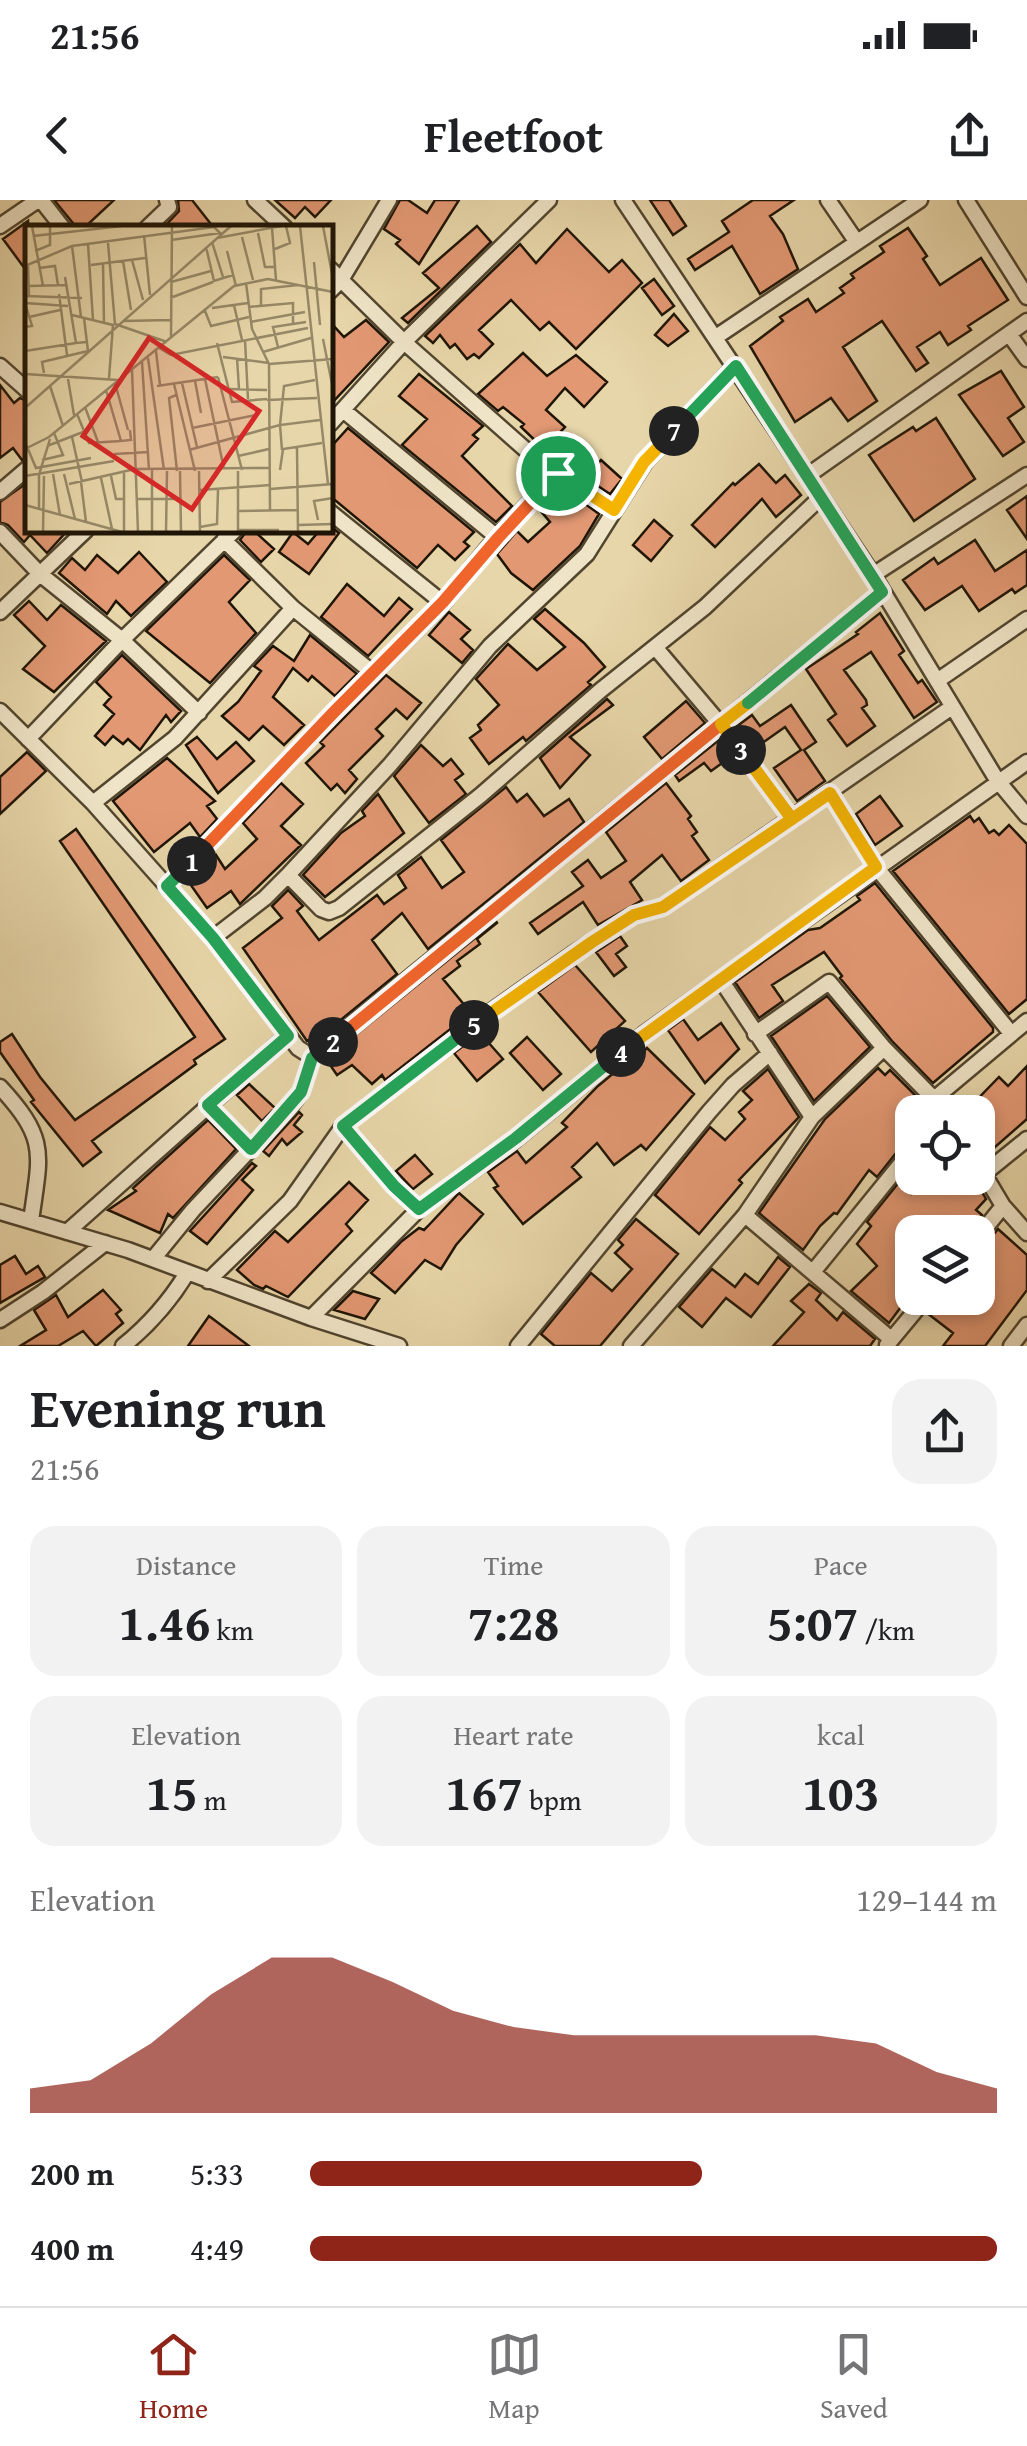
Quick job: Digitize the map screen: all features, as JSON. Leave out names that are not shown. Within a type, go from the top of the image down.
[{"type":"street","points":[[0,226],[40,200],[61,225]]},
{"type":"street","points":[[150,225],[169,207],[167,200]]},
{"type":"street","points":[[255,200],[282,225]]},
{"type":"street","points":[[388,200],[336,274],[404,342],[526,450],[614,510]]},
{"type":"street","points":[[332,422],[404,342],[549,200]]},
{"type":"street","points":[[623,200],[872,575],[997,780],[1027,816]]},
{"type":"street","points":[[828,200],[856,240]]},
{"type":"street","points":[[716,337],[920,200]]},
{"type":"street","points":[[966,200],[1027,297]]},
{"type":"street","points":[[807,476],[1027,321]]},
{"type":"street","points":[[1009,334],[1027,359]]},
{"type":"street","points":[[0,366],[25,388]]},
{"type":"street","points":[[213,938],[288,876],[390,765],[490,646],[586,554],[644,462],[736,366]]},
{"type":"street","points":[[343,410],[498,538]]},
{"type":"street","points":[[0,492],[25,471]]},
{"type":"street","points":[[167,886],[443,602],[558,473]]},
{"type":"street","points":[[872,575],[1027,476]]},
{"type":"street","points":[[288,876],[320,909],[328,912],[339,908],[706,606],[821,497]]},
{"type":"street","points":[[332,514],[443,602]]},
{"type":"street","points":[[0,532],[40,574],[122,640],[199,714]]},
{"type":"street","points":[[0,612],[84,532]]},
{"type":"street","points":[[28,739],[230,535],[293,608],[374,673]]},
{"type":"street","points":[[153,1259],[301,1092],[312,1058],[882,592]]},
{"type":"street","points":[[94,803],[150,760],[199,714],[293,608]]},
{"type":"street","points":[[937,681],[1027,619]]},
{"type":"street","points":[[655,647],[721,724],[792,819]]},
{"type":"street","points":[[208,1281],[290,1201],[343,1126],[482,1018],[634,915],[663,907],[952,708]]},
{"type":"street","points":[[0,711],[94,803],[213,938],[288,1036],[312,1058]]},
{"type":"street","points":[[311,1318],[419,1209],[516,1138],[644,1034],[1027,762]]},
{"type":"street","points":[[830,793],[876,867],[1010,1032]]},
{"type":"street","points":[[720,980],[812,1117]]},
{"type":"street","points":[[754,1034],[829,982],[926,1095]]},
{"type":"street","points":[[947,1095],[1010,1032],[1027,1021]]},
{"type":"street","points":[[67,1232],[288,1036]]},
{"type":"street","points":[[631,1346],[744,1215],[812,1117],[884,1048]]},
{"type":"street","points":[[518,1346],[721,1098],[770,1054]]},
{"type":"street","points":[[0,1088],[33,1128],[40,1151],[30,1221]]},
{"type":"street","points":[[208,1105],[251,1149]]},
{"type":"street","points":[[343,1126],[419,1209]]},
{"type":"street","points":[[995,1159],[1027,1138]]},
{"type":"street","points":[[813,1272],[895,1171]]},
{"type":"street","points":[[995,1191],[1027,1232]]},
{"type":"street","points":[[995,1217],[1004,1206]]},
{"type":"street","points":[[0,1212],[153,1259],[399,1346]]},
{"type":"street","points":[[744,1215],[889,1343],[912,1315]]},
{"type":"street","points":[[0,1320],[105,1244]]},
{"type":"street","points":[[130,1344],[173,1296],[187,1272]]},
{"type":"street","points":[[1011,1346],[1027,1325]]},
{"type":"building","points":[[54,200],[114,200],[87,225],[75,225]]},
{"type":"building","points":[[178,200],[192,200],[212,225],[166,225],[179,211]]},
{"type":"building","points":[[275,200],[331,200],[315,217],[305,207],[295,218]]},
{"type":"building","points":[[400,200],[408,200],[427,213],[435,200],[459,200],[419,264],[396,244],[400,240],[384,229]]},
{"type":"building","points":[[650,200],[669,200],[686,226],[673,235]]},
{"type":"building","points":[[753,200],[794,200],[770,216],[783,234],[798,269],[760,294],[732,246],[695,270],[688,259],[729,232],[722,221]]},
{"type":"building","points":[[28,221],[25,269],[3,239]]},
{"type":"building","points":[[477,226],[491,242],[408,323],[402,318],[439,288],[423,273]]},
{"type":"building","points":[[908,228],[940,285],[981,258],[1008,300],[968,326],[971,330],[948,345],[940,332],[917,347],[928,363],[916,371],[882,321],[843,347],[877,401],[848,421],[831,398],[795,422],[750,346],[783,321],[780,317],[808,299],[816,312],[844,293],[840,288],[854,278],[851,274],[884,252],[880,246]]},
{"type":"building","points":[[567,229],[609,272],[622,260],[642,283],[576,349],[549,322],[540,330],[511,300],[479,330],[493,344],[479,358],[474,354],[467,359],[455,344],[450,348],[440,335],[433,343],[425,336],[520,244],[536,263]]},
{"type":"building","points":[[654,279],[674,306],[662,315],[642,288]]},
{"type":"building","points":[[674,314],[688,331],[668,346],[655,335]]},
{"type":"building","points":[[366,320],[389,342],[332,403],[332,324],[344,337]]},
{"type":"building","points":[[523,353],[547,376],[576,355],[607,382],[584,407],[565,388],[546,410],[565,427],[544,449],[521,427],[524,424],[503,407],[498,411],[478,394]]},
{"type":"building","points":[[1001,371],[1024,407],[1008,418],[1024,442],[1003,456],[959,395]]},
{"type":"building","points":[[419,374],[483,426],[473,435],[478,439],[462,456],[512,506],[496,522],[402,445],[427,419],[399,396]]},
{"type":"building","points":[[0,385],[14,403],[20,398],[25,400],[25,459],[13,448],[0,458]]},
{"type":"building","points":[[936,418],[975,479],[914,521],[869,455],[913,427],[916,431]]},
{"type":"building","points":[[348,428],[474,532],[464,542],[469,546],[455,560],[438,545],[417,568],[332,498],[332,446]]},
{"type":"building","points":[[601,460],[622,479],[610,494],[586,478]]},
{"type":"building","points":[[759,464],[776,483],[785,475],[801,495],[776,517],[762,499],[715,547],[692,525],[733,483]]},
{"type":"building","points":[[25,484],[25,532],[66,532],[47,553],[30,535],[24,542],[0,522],[0,502]]},
{"type":"building","points":[[562,487],[599,514],[580,546],[533,590],[511,573],[497,554],[517,531],[528,542],[550,522],[539,509]]},
{"type":"building","points":[[1027,496],[1027,539],[1007,510]]},
{"type":"building","points":[[654,520],[672,536],[651,561],[633,545]]},
{"type":"building","points":[[332,528],[339,533],[309,574],[279,552],[293,532],[308,544],[318,532],[332,532]]},
{"type":"building","points":[[246,532],[255,532],[274,549],[261,562],[240,540]]},
{"type":"building","points":[[975,540],[995,571],[1027,550],[1027,585],[1015,593],[1012,589],[979,611],[962,586],[925,610],[903,580],[934,558],[938,564]]},
{"type":"building","points":[[139,552],[167,582],[131,616],[116,601],[107,614],[59,573],[72,558],[85,570],[97,555],[118,573]]},
{"type":"building","points":[[224,555],[250,580],[229,602],[256,633],[210,683],[146,631]]},
{"type":"building","points":[[347,584],[384,616],[399,598],[412,609],[368,656],[321,617]]},
{"type":"building","points":[[29,601],[47,620],[61,605],[106,641],[54,692],[23,669],[45,646],[14,615]]},
{"type":"building","points":[[545,609],[605,667],[588,682],[591,685],[526,741],[523,737],[489,764],[470,738],[499,705],[476,679],[508,644],[537,670],[565,647],[534,619]]},
{"type":"building","points":[[449,612],[470,630],[461,639],[473,650],[462,663],[429,635]]},
{"type":"building","points":[[880,613],[904,651],[899,655],[937,702],[914,718],[871,652],[844,670],[866,700],[867,705],[862,708],[875,726],[847,746],[828,720],[836,714],[806,669],[858,634]]},
{"type":"building","points":[[310,635],[357,674],[335,696],[312,676],[308,681],[293,668],[273,697],[304,725],[284,745],[263,726],[249,740],[222,716],[261,671],[254,666],[273,646],[294,661]]},
{"type":"building","points":[[122,655],[181,711],[171,722],[166,715],[140,750],[128,739],[123,744],[113,736],[105,745],[95,736],[114,714],[104,705],[111,697],[96,682]]},
{"type":"building","points":[[386,675],[421,703],[407,719],[396,709],[376,729],[383,736],[349,770],[357,779],[345,793],[337,784],[331,790],[306,763],[324,746],[320,742]]},
{"type":"building","points":[[607,699],[613,705],[570,737],[590,755],[560,788],[540,758]]},
{"type":"building","points":[[686,701],[705,723],[662,759],[644,737]]},
{"type":"building","points":[[791,705],[816,742],[804,750],[825,781],[797,801],[774,768],[801,750],[785,727],[754,749],[736,727],[752,715],[760,726]]},
{"type":"building","points":[[197,737],[217,759],[236,742],[254,761],[218,793],[186,745]]},
{"type":"building","points":[[719,740],[732,756],[711,771],[704,763],[679,781],[675,775]]},
{"type":"building","points":[[421,745],[443,766],[451,759],[463,774],[455,780],[466,794],[429,823],[394,776]]},
{"type":"building","points":[[27,752],[46,771],[0,814],[0,777]]},
{"type":"building","points":[[167,758],[215,801],[207,806],[217,819],[200,837],[190,823],[154,852],[113,801]]},
{"type":"building","points":[[281,783],[303,804],[281,826],[301,845],[240,904],[231,891],[207,908],[188,881],[216,855],[225,869],[257,839],[243,823]]},
{"type":"building","points":[[666,783],[691,816],[688,819],[697,832],[692,836],[709,860],[681,881],[662,855],[630,882],[642,900],[598,925],[583,902],[538,934],[530,923],[583,886],[572,872],[588,860],[601,878],[626,861],[606,832]]},
{"type":"building","points":[[506,787],[517,802],[527,794],[544,816],[569,799],[584,822],[428,949],[402,913],[372,940],[397,974],[326,1032],[307,1041],[243,948],[282,918],[272,906],[288,890],[303,906],[297,911],[319,940],[377,895],[384,904],[406,888],[398,875],[421,857],[442,888],[464,872],[441,840]]},
{"type":"building","points":[[378,794],[404,833],[325,897],[303,875],[341,833],[365,816],[362,811]]},
{"type":"building","points":[[880,796],[902,826],[875,845],[856,814]]},
{"type":"building","points":[[970,816],[974,822],[979,818],[989,833],[994,830],[999,835],[1009,825],[1027,844],[1027,999],[1009,1014],[893,871]]},
{"type":"building","points":[[76,829],[225,1039],[92,1141],[101,1152],[83,1166],[31,1102],[34,1100],[0,1052],[0,1042],[12,1034],[75,1120],[195,1037],[60,841]]},
{"type":"building","points":[[875,883],[993,1028],[933,1083],[892,1041],[840,978],[824,952],[772,985],[783,1001],[759,1018],[735,982],[808,930],[820,928],[860,900],[857,896]]},
{"type":"building","points":[[496,921],[477,939],[480,944],[457,961],[460,966],[443,979],[471,1013],[385,1080],[382,1075],[372,1084],[352,1065],[337,1075],[328,1062],[340,1055],[337,1050]]},
{"type":"building","points":[[620,936],[627,946],[616,954],[626,967],[614,976],[596,952]]},
{"type":"building","points":[[575,965],[625,1021],[591,1052],[538,992]]},
{"type":"building","points":[[827,996],[870,1047],[814,1101],[771,1036]]},
{"type":"building","points":[[683,1019],[698,1040],[721,1023],[739,1049],[705,1083],[668,1030]]},
{"type":"building","points":[[480,1033],[503,1059],[477,1081],[454,1053]]},
{"type":"building","points":[[527,1037],[561,1074],[543,1090],[510,1053]]},
{"type":"building","points":[[647,1048],[694,1094],[646,1150],[641,1145],[614,1165],[597,1143],[572,1167],[581,1177],[523,1224],[494,1188],[498,1186],[488,1172],[517,1151],[526,1163],[567,1127],[562,1123],[598,1086],[627,1062],[630,1065]]},
{"type":"building","points":[[1027,1066],[1027,1119],[995,1147],[995,1095],[982,1095],[999,1077],[1008,1086]]},
{"type":"building","points":[[878,1068],[885,1075],[890,1070],[915,1095],[895,1095],[895,1154],[877,1177],[869,1170],[837,1214],[820,1226],[803,1250],[759,1213],[825,1119]]},
{"type":"building","points":[[768,1069],[799,1117],[739,1180],[742,1183],[699,1234],[655,1195],[710,1127],[725,1140],[745,1119],[739,1112],[752,1100],[743,1091]]},
{"type":"building","points":[[249,1084],[275,1108],[262,1121],[237,1095]]},
{"type":"building","points":[[299,1112],[302,1115],[294,1125],[302,1132],[287,1145],[282,1139],[269,1156],[263,1151]]},
{"type":"building","points":[[208,1120],[236,1149],[173,1218],[168,1214],[160,1233],[108,1210],[136,1191],[133,1188]]},
{"type":"building","points":[[415,1155],[432,1174],[413,1189],[396,1171]]},
{"type":"building","points":[[252,1163],[256,1166],[242,1180],[253,1190],[207,1244],[190,1231]]},
{"type":"building","points":[[349,1182],[368,1200],[346,1224],[352,1231],[288,1297],[266,1286],[263,1289],[254,1285],[237,1270],[275,1231],[288,1242]]},
{"type":"building","points":[[895,1187],[895,1195],[984,1195],[986,1199],[976,1210],[982,1215],[895,1215],[895,1315],[889,1323],[851,1291],[877,1266],[857,1244],[871,1226],[867,1222]]},
{"type":"building","points":[[459,1193],[483,1214],[441,1269],[425,1260],[395,1293],[371,1273],[402,1241],[419,1228],[424,1230]]},
{"type":"building","points":[[636,1219],[678,1254],[600,1346],[555,1346],[541,1334],[591,1273],[612,1291],[632,1269],[615,1253],[623,1245],[618,1240]]},
{"type":"building","points":[[998,1229],[1027,1255],[1027,1290],[985,1346],[943,1346],[953,1333],[930,1315],[995,1315]]},
{"type":"building","points":[[15,1256],[26,1274],[38,1266],[45,1277],[0,1303],[0,1265]]},
{"type":"building","points":[[778,1257],[790,1267],[751,1317],[726,1298],[702,1327],[679,1307],[712,1269],[735,1287],[745,1274],[758,1284]]},
{"type":"building","points":[[809,1284],[821,1293],[816,1300],[837,1320],[843,1312],[875,1339],[870,1346],[773,1346],[804,1312],[791,1301]]},
{"type":"building","points":[[103,1290],[121,1310],[116,1314],[123,1323],[96,1346],[83,1331],[58,1346],[20,1346],[46,1330],[34,1310],[56,1295],[68,1317]]},
{"type":"building","points":[[353,1291],[379,1299],[365,1319],[334,1310]]},
{"type":"building","points":[[209,1316],[249,1346],[188,1346]]},
{"type":"route","points":[[558,473],[443,602],[167,886],[213,938],[288,1036],[208,1105],[251,1149],[301,1092],[312,1058],[721,724],[792,819],[830,793],[876,867],[644,1034],[516,1138],[419,1209],[343,1126],[482,1018],[573,954],[634,915],[663,907],[792,819],[721,724],[882,592],[736,366],[644,462],[614,510],[558,473]]}]
